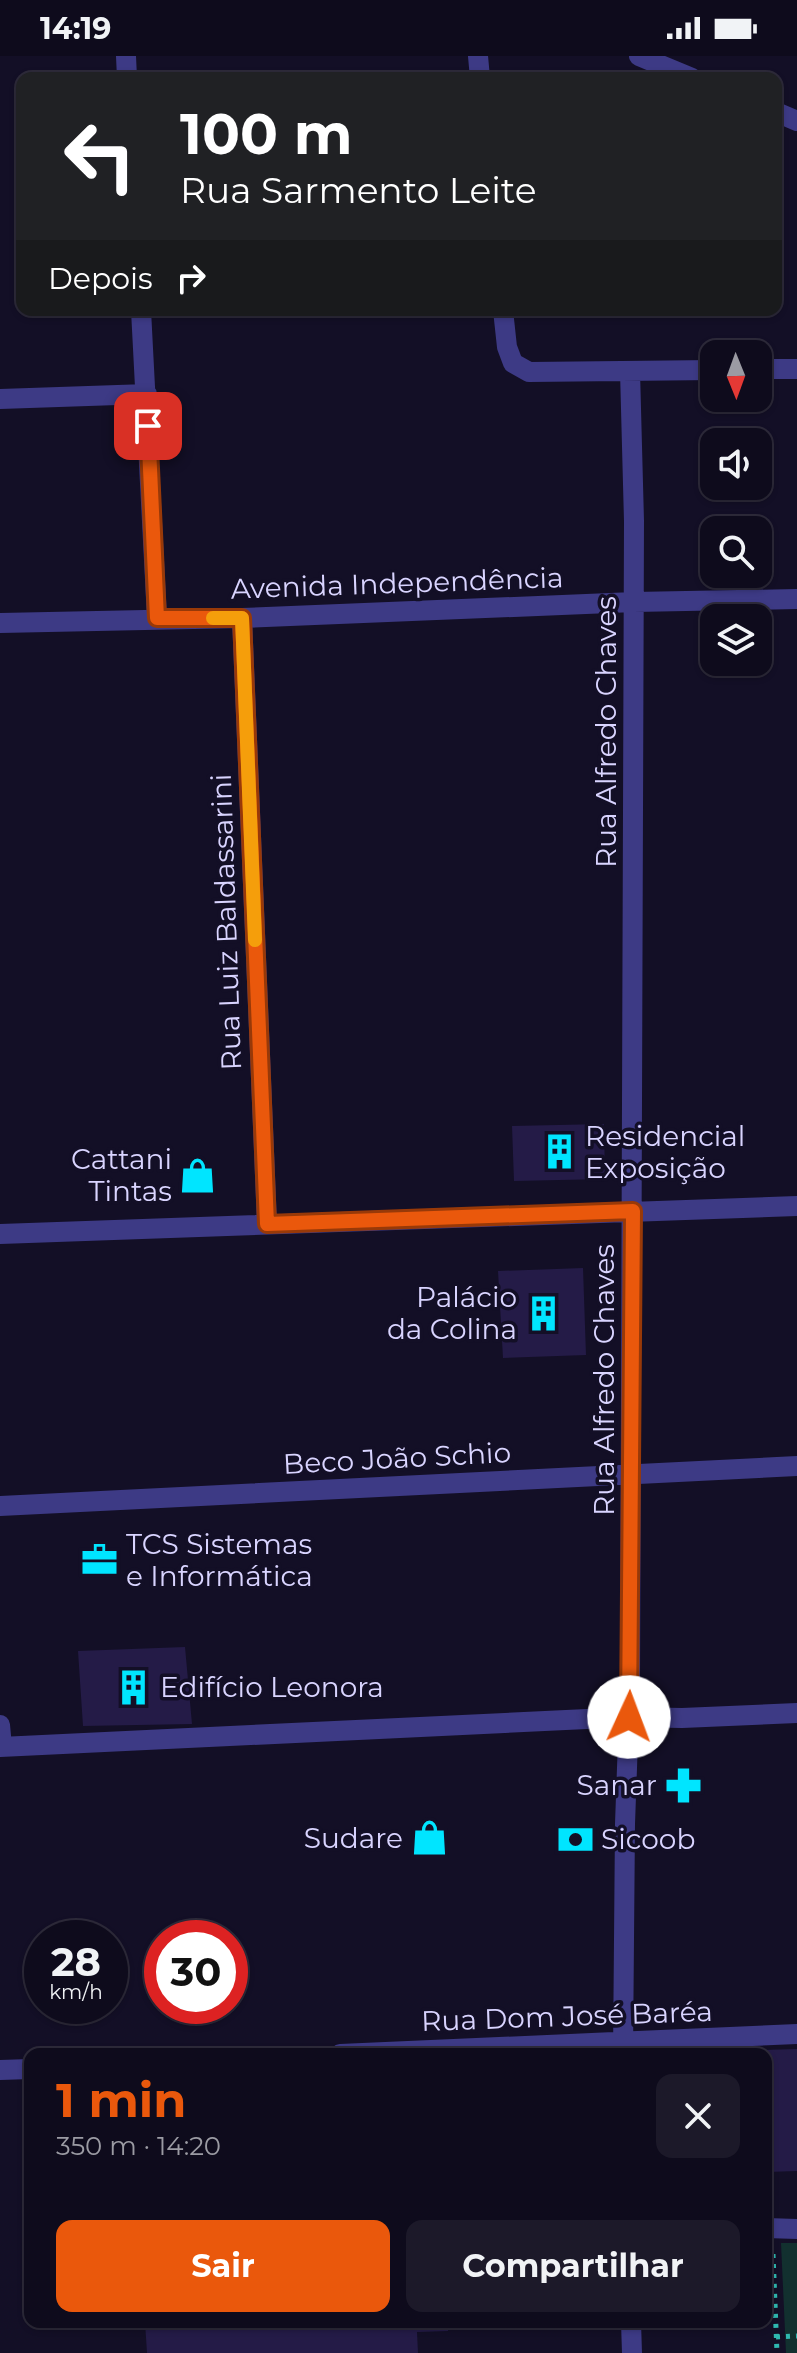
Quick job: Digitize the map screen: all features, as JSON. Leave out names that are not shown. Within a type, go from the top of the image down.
[{"type":"street","points":[[639,56],[678,72]]},
{"type":"street","points":[[141,316],[157,618]]},
{"type":"street","points":[[504,316],[507,347],[513,363],[529,372],[700,370]]},
{"type":"street","points":[[772,369],[797,369]]},
{"type":"street","name":"Rua Alfredo Chaves","points":[[623,2047],[633,1211],[634,602],[630,371]]},
{"type":"street","points":[[0,399],[147,394]]},
{"type":"street","name":"Avenida Independência","points":[[0,623],[797,599]]},
{"type":"street","name":"Rua Luiz Baldassarini","points":[[242,618],[267,1224]]},
{"type":"street","points":[[0,1234],[797,1206]]},
{"type":"street","name":"Beco João Schio","points":[[0,1506],[797,1466]]},
{"type":"street","points":[[0,1725],[1,1747],[629,1717],[797,1713]]},
{"type":"street","name":"Rua Dom José Baréa","points":[[583,2048],[719,2046],[797,2034]]},
{"type":"street","points":[[0,2070],[24,2069]]},
{"type":"street","points":[[772,2228],[797,2229]]},
{"type":"street","points":[[631,2328],[632,2353]]},
{"type":"path","points":[[772,2275],[777,2353]]},
{"type":"path","points":[[776,2337],[797,2336]]},
{"type":"green space","points":[[781,2243],[797,2243],[797,2353],[786,2353]]},
{"type":"building","name":"Residencial Exposição","points":[[604,1124],[605,1179],[514,1181],[512,1126]]},
{"type":"building","name":"Palácio da Colina","points":[[583,1268],[586,1355],[503,1358],[498,1271]]},
{"type":"building","name":"Edifício Leonora","points":[[185,1647],[192,1724],[83,1726],[78,1651]]},
{"type":"building","points":[[797,2049],[797,2171],[772,2172],[772,2050]]},
{"type":"building","points":[[145,2328],[448,2328],[448,2331],[417,2332],[418,2353],[147,2353]]},
{"type":"slow traffic","points":[[213,618],[242,618],[255,940]]},
{"type":"place","name":"Residencial Exposição","points":[[559,1152]]},
{"type":"place","name":"Cattani Tintas","points":[[198,1175]]},
{"type":"place","name":"Palácio da Colina","points":[[543,1313]]},
{"type":"place","name":"TCS Sistemas e Informática","points":[[100,1560]]},
{"type":"place","name":"Edifício Leonora","points":[[134,1687]]},
{"type":"place","name":"Sanar","points":[[683,1785]]},
{"type":"place","name":"Sudare","points":[[429,1838]]},
{"type":"place","name":"Sicoob","points":[[575,1839]]},
{"type":"route","points":[[148,426],[157,618],[242,618],[267,1224],[633,1211],[629,1717]]}]
